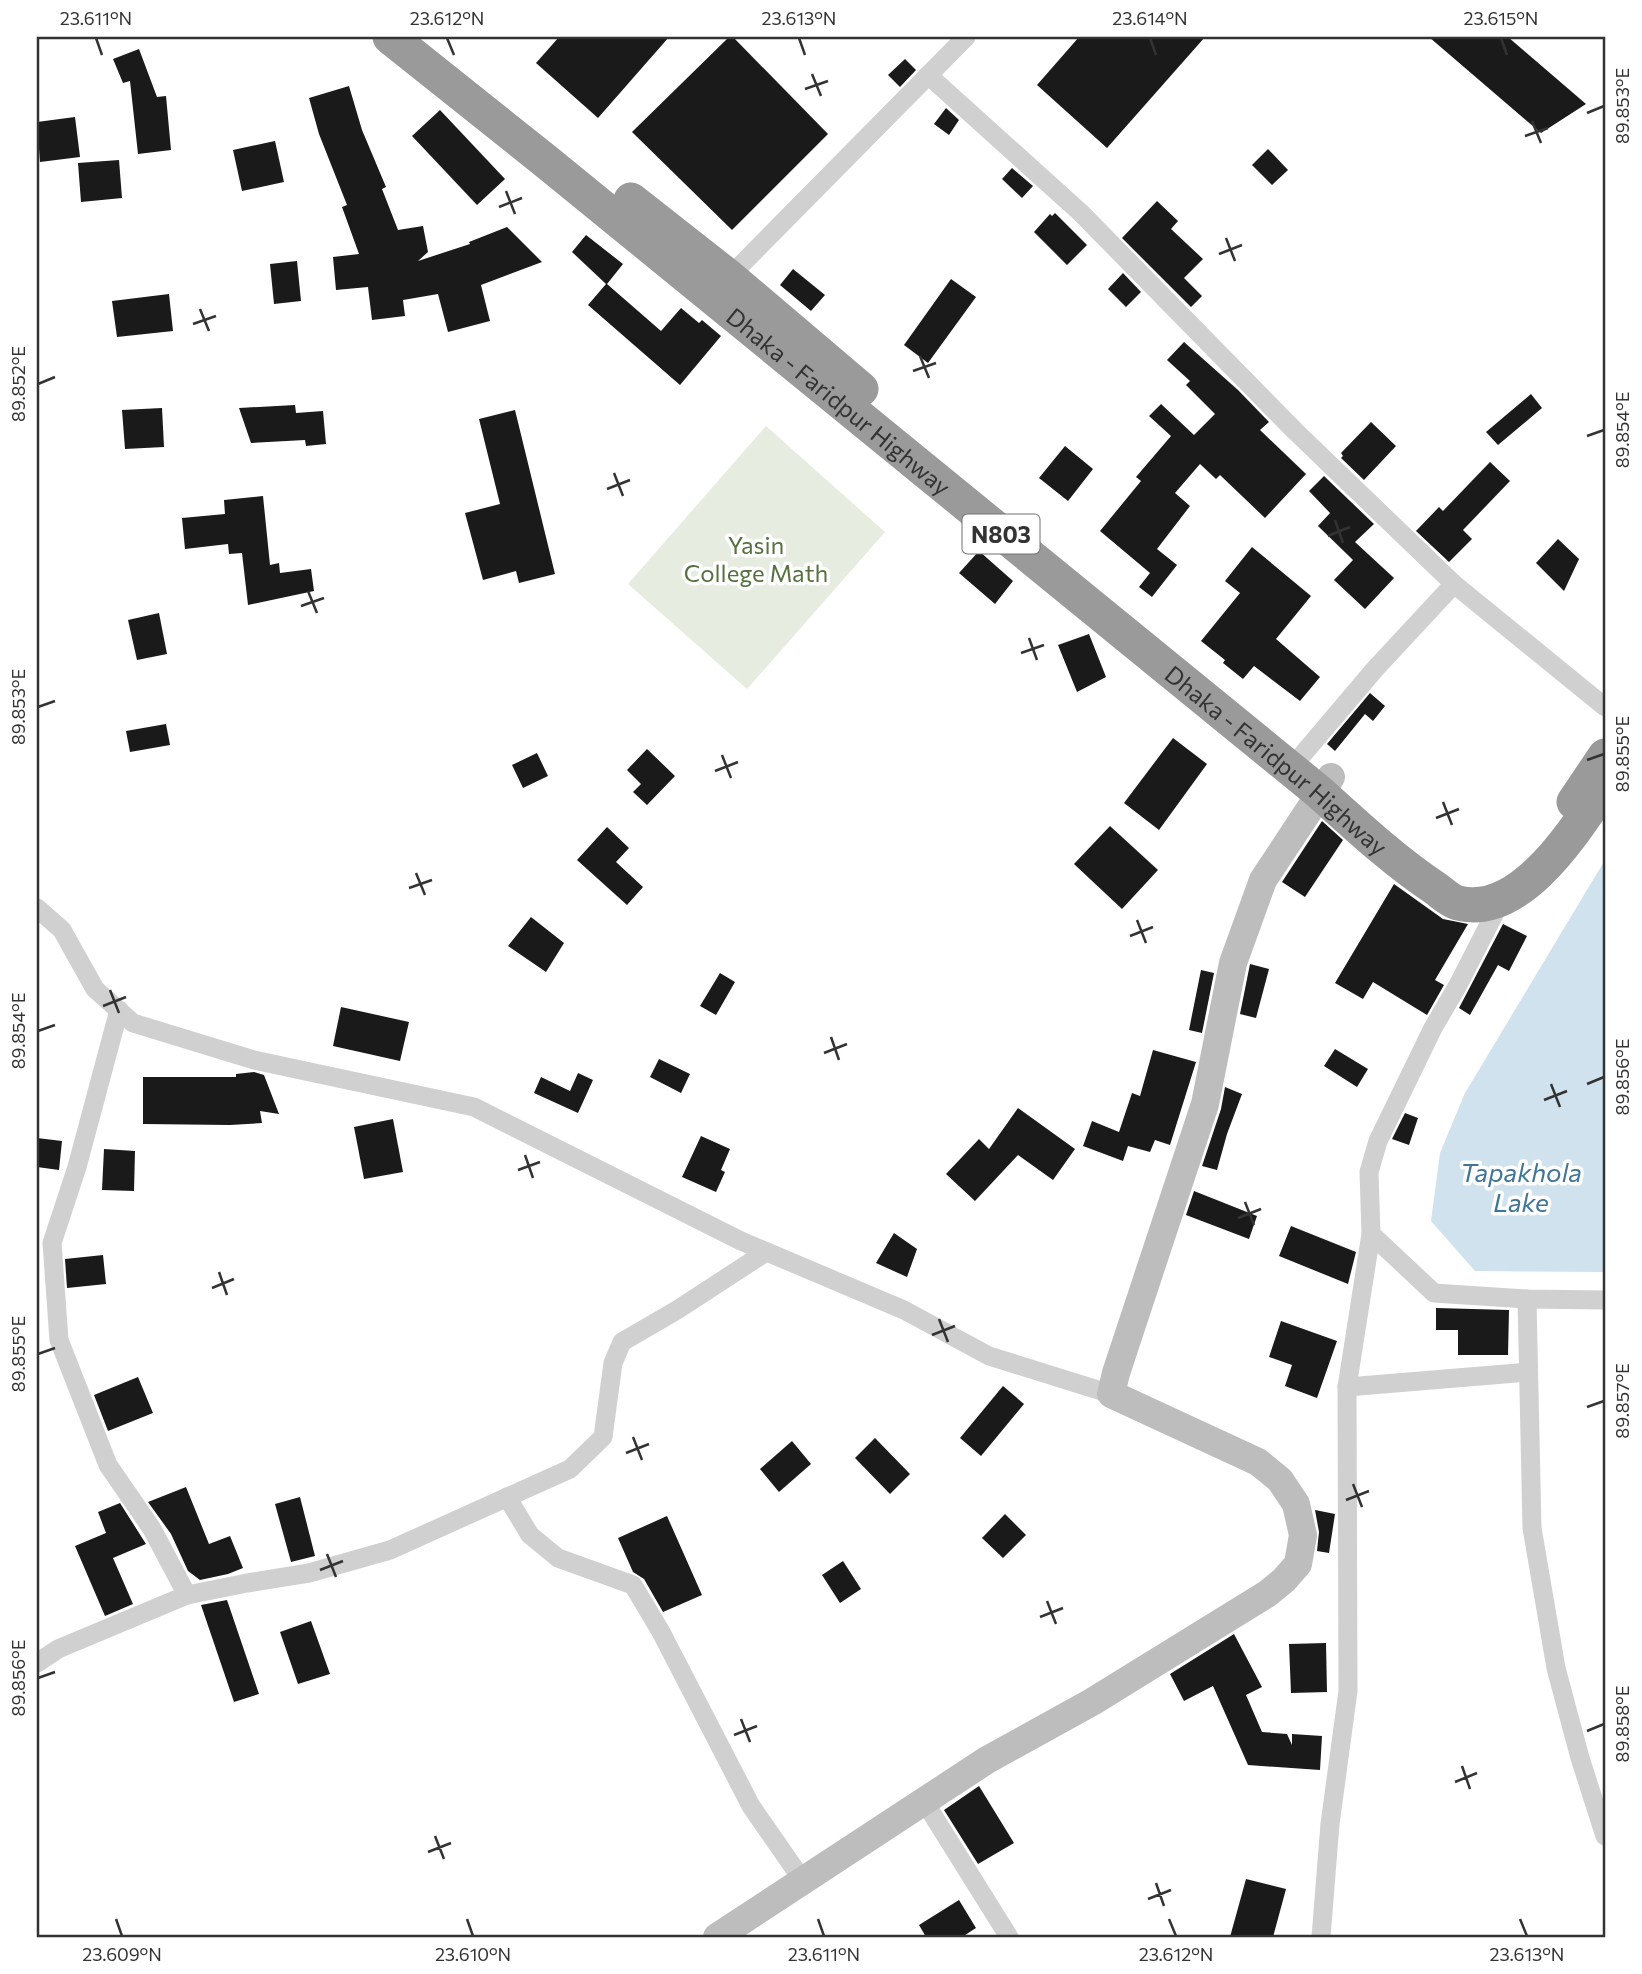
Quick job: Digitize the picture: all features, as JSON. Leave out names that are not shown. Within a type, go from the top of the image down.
[{"type":"highway","name":"Dhaka - Faridpur Highway","points":[[390,37],[554,154],[722,288],[1078,585],[1411,852],[1464,883],[1493,880],[1530,856],[1562,819],[1605,756]]},
{"type":"highway","name":"Dhaka - Faridpur Highway","points":[[426,37],[554,154]]},
{"type":"highway","name":"Dhaka - Faridpur Highway","points":[[1078,585],[1155,633],[1303,754],[1325,785],[1401,866],[1457,903],[1483,904],[1502,899],[1517,891],[1542,868],[1576,829],[1605,786]]},
{"type":"main road","points":[[717,1937],[987,1760],[1091,1702],[1267,1594],[1298,1564],[1303,1535],[1296,1504],[1280,1480],[1258,1462],[1111,1394],[1205,1104],[1233,963],[1263,880],[1325,785]]},
{"type":"street","points":[[722,288],[966,37]]},
{"type":"street","points":[[928,75],[1081,213],[1294,430],[1454,584],[1605,707]]},
{"type":"street","points":[[1303,754],[1375,669],[1454,584]]},
{"type":"street","points":[[1321,1937],[1330,1824],[1348,1691],[1347,1387],[1371,1234],[1369,1172],[1378,1141],[1433,1028],[1502,899]]},
{"type":"street","points":[[37,908],[62,930],[95,989],[133,1023],[254,1060],[474,1107],[766,1252],[904,1310],[989,1356],[1111,1394]]},
{"type":"street","points":[[119,1010],[77,1167],[52,1243],[59,1340],[108,1465],[152,1529],[187,1595]]},
{"type":"street","points":[[1371,1234],[1434,1293],[1527,1299],[1605,1300]]},
{"type":"street","points":[[37,1663],[58,1649],[187,1595],[309,1573],[390,1550],[570,1469],[603,1437],[613,1363],[622,1342],[766,1252]]},
{"type":"street","points":[[1527,1299],[1532,1528],[1556,1668],[1580,1758],[1605,1836]]},
{"type":"street","points":[[1347,1387],[1528,1372]]},
{"type":"street","points":[[507,1497],[530,1535],[558,1558],[633,1585],[661,1632],[751,1806],[803,1881]]},
{"type":"street","points":[[924,1801],[1009,1937]]},
{"type":"green space","name":"Yasin College Math","points":[[766,426],[885,532],[747,689],[628,584]]},
{"type":"water","name":"Tapakhola Lake","points":[[1605,860],[1605,1272],[1475,1271],[1431,1221],[1440,1153],[1465,1093]]},
{"type":"building","points":[[559,37],[669,37],[598,118],[536,63]]},
{"type":"building","points":[[729,37],[733,37],[828,134],[732,230],[632,132]]},
{"type":"building","points":[[1079,37],[1205,37],[1107,148],[1037,85]]},
{"type":"building","points":[[1429,37],[1508,37],[1586,104],[1541,133]]},
{"type":"building","points":[[139,49],[157,97],[166,96],[171,150],[138,154],[130,81],[123,83],[113,59]]},
{"type":"building","points":[[905,59],[916,70],[900,87],[888,75]]},
{"type":"building","points":[[349,86],[362,130],[386,187],[382,189],[398,230],[423,226],[428,252],[418,261],[470,244],[469,242],[507,227],[542,262],[481,285],[490,321],[448,332],[438,294],[403,300],[405,316],[372,320],[368,287],[336,290],[333,257],[359,254],[342,207],[347,205],[319,134],[309,98]]},
{"type":"building","points":[[946,108],[959,120],[949,135],[934,124]]},
{"type":"building","points":[[440,110],[505,179],[477,205],[412,136]]},
{"type":"building","points":[[75,117],[80,157],[40,162],[37,122]]},
{"type":"building","points":[[275,141],[284,182],[242,191],[233,150]]},
{"type":"building","points":[[1268,149],[1288,170],[1272,185],[1252,165]]},
{"type":"building","points":[[119,160],[122,198],[81,202],[78,163]]},
{"type":"building","points":[[1012,168],[1033,186],[1022,198],[1002,179]]},
{"type":"building","points":[[1157,201],[1178,221],[1171,229],[1203,259],[1184,278],[1202,296],[1191,307],[1122,238]]},
{"type":"building","points":[[1055,213],[1087,245],[1067,265],[1034,232],[1050,214],[1052,216]]},
{"type":"building","points":[[586,235],[623,264],[607,284],[661,331],[681,308],[699,323],[702,320],[721,336],[680,385],[588,305],[606,284],[572,252]]},
{"type":"building","points":[[297,261],[301,301],[274,304],[270,264]]},
{"type":"building","points":[[793,269],[825,295],[811,311],[780,285]]},
{"type":"building","points":[[1123,273],[1141,292],[1126,307],[1108,289]]},
{"type":"building","points":[[951,279],[976,297],[928,363],[904,345]]},
{"type":"building","points":[[169,294],[173,331],[117,337],[112,301]]},
{"type":"building","points":[[1184,342],[1269,422],[1260,430],[1306,474],[1265,518],[1220,475],[1216,479],[1200,464],[1175,493],[1190,506],[1157,549],[1177,565],[1152,597],[1139,587],[1150,573],[1100,531],[1141,481],[1136,477],[1171,436],[1149,416],[1161,404],[1194,435],[1215,414],[1186,385],[1190,381],[1167,360]]},
{"type":"building","points":[[1531,394],[1542,408],[1498,445],[1486,432]]},
{"type":"building","points":[[295,405],[296,413],[323,411],[326,444],[306,446],[305,440],[251,443],[239,408]]},
{"type":"building","points":[[162,408],[164,447],[125,449],[122,410]]},
{"type":"building","points":[[515,410],[555,574],[519,583],[516,571],[483,580],[465,513],[500,504],[479,419]]},
{"type":"building","points":[[1371,422],[1396,446],[1364,480],[1341,458],[1341,453]]},
{"type":"building","points":[[1065,446],[1093,469],[1068,501],[1039,478]]},
{"type":"building","points":[[1490,462],[1510,481],[1463,530],[1472,539],[1449,562],[1416,531],[1439,507],[1443,511]]},
{"type":"building","points":[[1324,476],[1374,524],[1355,542],[1394,578],[1365,609],[1334,580],[1353,560],[1318,526],[1330,513],[1309,491]]},
{"type":"building","points":[[263,496],[270,565],[279,563],[280,573],[311,569],[314,591],[248,605],[242,553],[229,554],[228,544],[185,549],[182,518],[225,514],[224,500]]},
{"type":"building","points":[[1558,539],[1579,559],[1564,591],[1536,563]]},
{"type":"building","points":[[1252,547],[1311,596],[1276,639],[1320,677],[1300,701],[1254,666],[1243,679],[1201,641],[1240,593],[1225,581]]},
{"type":"building","points":[[979,551],[1013,581],[995,604],[959,573]]},
{"type":"building","points":[[159,613],[167,654],[137,660],[128,620]]},
{"type":"building","points":[[1089,634],[1106,677],[1077,692],[1058,645]]},
{"type":"building","points":[[1370,693],[1385,706],[1373,721],[1365,714],[1335,751],[1327,744]]},
{"type":"building","points":[[166,724],[170,745],[130,752],[126,731]]},
{"type":"building","points":[[1173,738],[1207,764],[1159,830],[1124,803]]},
{"type":"building","points":[[647,749],[675,776],[647,805],[633,792],[641,784],[627,770]]},
{"type":"building","points":[[537,753],[548,776],[523,788],[512,765]]},
{"type":"building","points":[[1322,821],[1343,840],[1305,897],[1282,882]]},
{"type":"building","points":[[1110,826],[1158,870],[1122,909],[1074,864]]},
{"type":"building","points":[[607,827],[629,848],[616,862],[643,887],[627,905],[577,860]]},
{"type":"building","points":[[1394,884],[1443,919],[1468,924],[1435,980],[1444,985],[1427,1015],[1373,982],[1363,999],[1335,983]]},
{"type":"building","points":[[531,917],[564,943],[546,972],[508,946]]},
{"type":"building","points":[[1503,924],[1527,936],[1509,971],[1498,965],[1470,1015],[1459,1008]]},
{"type":"building","points":[[1250,964],[1269,969],[1256,1018],[1240,1014]]},
{"type":"building","points":[[1201,970],[1214,973],[1202,1033],[1189,1030]]},
{"type":"building","points":[[720,973],[735,982],[716,1015],[700,1006]]},
{"type":"building","points":[[341,1007],[409,1022],[400,1061],[333,1046]]},
{"type":"building","points":[[1335,1049],[1368,1069],[1357,1087],[1324,1066]]},
{"type":"building","points":[[1153,1050],[1196,1062],[1170,1145],[1155,1140],[1150,1152],[1128,1146],[1123,1161],[1083,1146],[1092,1121],[1119,1132],[1132,1093],[1140,1096]]},
{"type":"building","points":[[659,1059],[690,1074],[681,1093],[650,1077]]},
{"type":"building","points":[[254,1072],[264,1075],[279,1114],[260,1111],[262,1123],[143,1124],[143,1077],[236,1077],[236,1074]]},
{"type":"building","points":[[578,1073],[593,1080],[578,1113],[534,1093],[541,1077],[570,1091]]},
{"type":"building","points":[[1225,1087],[1242,1094],[1217,1170],[1202,1166],[1221,1109]]},
{"type":"building","points":[[1018,1108],[1075,1149],[1053,1180],[1018,1155],[975,1201],[946,1174],[979,1139],[989,1149]]},
{"type":"building","points":[[1405,1113],[1418,1118],[1409,1145],[1392,1139]]},
{"type":"building","points":[[393,1119],[403,1172],[364,1179],[354,1127]]},
{"type":"building","points":[[701,1136],[730,1149],[721,1170],[725,1172],[716,1192],[682,1177]]},
{"type":"building","points":[[37,1138],[62,1141],[59,1170],[37,1167]]},
{"type":"building","points":[[104,1149],[135,1151],[134,1191],[102,1190]]},
{"type":"building","points":[[1194,1191],[1257,1216],[1249,1239],[1186,1215]]},
{"type":"building","points":[[1291,1226],[1356,1252],[1348,1284],[1279,1256]]},
{"type":"building","points":[[894,1233],[917,1249],[907,1277],[876,1263]]},
{"type":"building","points":[[103,1255],[106,1284],[67,1288],[65,1259]]},
{"type":"building","points":[[1436,1308],[1509,1310],[1508,1355],[1458,1355],[1458,1330],[1436,1330]]},
{"type":"building","points":[[1281,1321],[1337,1341],[1317,1398],[1285,1386],[1292,1365],[1269,1357]]},
{"type":"building","points":[[138,1377],[153,1413],[108,1431],[94,1395]]},
{"type":"building","points":[[1003,1386],[1024,1404],[981,1456],[960,1438]]},
{"type":"building","points":[[875,1438],[910,1474],[890,1494],[855,1458]]},
{"type":"building","points":[[792,1441],[811,1464],[779,1492],[760,1469]]},
{"type":"building","points":[[186,1487],[209,1544],[230,1536],[243,1568],[200,1580],[188,1571],[171,1534],[148,1502]]},
{"type":"building","points":[[300,1497],[315,1556],[291,1562],[275,1504]]},
{"type":"building","points":[[120,1503],[146,1544],[113,1558],[133,1604],[105,1616],[75,1546],[106,1533],[98,1512]]},
{"type":"building","points":[[1315,1510],[1335,1514],[1329,1553],[1317,1551],[1319,1532]]},
{"type":"building","points":[[1005,1514],[1026,1535],[1003,1558],[982,1538]]},
{"type":"building","points":[[667,1516],[702,1595],[663,1612],[644,1579],[633,1572],[618,1538]]},
{"type":"building","points":[[843,1561],[861,1589],[840,1603],[822,1575]]},
{"type":"building","points":[[227,1600],[259,1694],[234,1702],[201,1605]]},
{"type":"building","points":[[311,1621],[330,1674],[298,1684],[280,1632]]},
{"type":"building","points":[[1234,1634],[1262,1687],[1246,1695],[1262,1732],[1287,1734],[1292,1745],[1292,1734],[1322,1736],[1320,1770],[1248,1765],[1213,1686],[1184,1701],[1170,1674]]},
{"type":"building","points":[[1326,1643],[1327,1692],[1291,1693],[1289,1644]]},
{"type":"building","points":[[979,1786],[1014,1843],[978,1864],[944,1810]]},
{"type":"building","points":[[1246,1879],[1286,1889],[1273,1937],[1230,1937]]},
{"type":"building","points":[[959,1900],[976,1928],[962,1937],[926,1937],[919,1925]]}]
